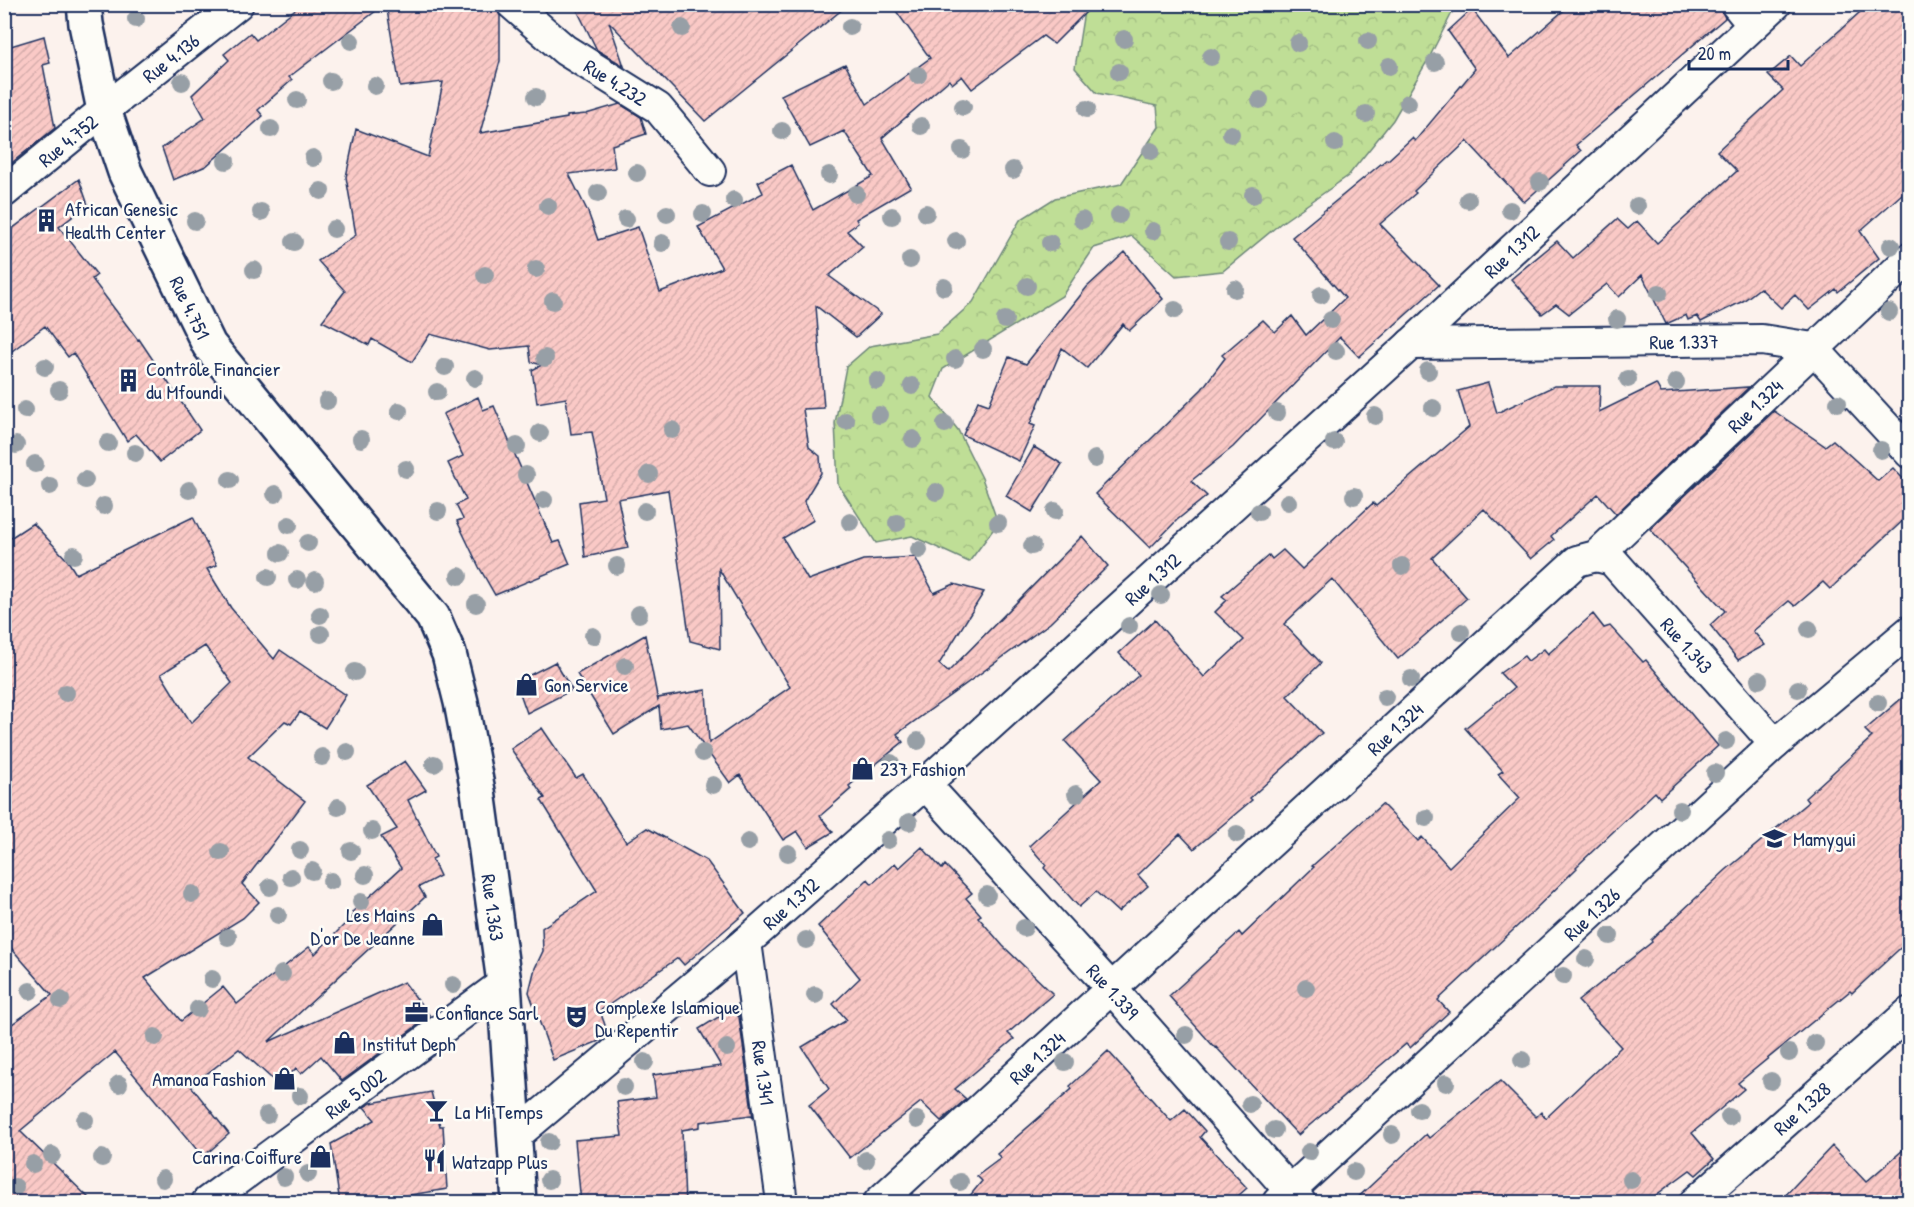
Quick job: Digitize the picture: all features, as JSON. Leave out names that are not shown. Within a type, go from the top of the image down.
[{"type":"main road","name":"Rue 4.751","points":[[84,4],[104,110],[125,172],[209,345],[433,617]]},
{"type":"main road","name":"Rue 1.363","points":[[433,617],[449,654],[478,791],[504,983],[519,1203]]},
{"type":"street","name":"Rue 4.136","points":[[104,110],[238,4]]},
{"type":"street","name":"Rue 4.232","points":[[512,4],[565,50],[658,108],[710,171]]},
{"type":"street","name":"Rue 1.312","points":[[514,1137],[746,942],[925,784],[1411,344],[1745,15],[1776,4]]},
{"type":"street","name":"Rue 4.752","points":[[4,192],[104,110]]},
{"type":"street","name":"Rue 1.324","points":[[879,1203],[1577,561],[1596,556],[1910,258]]},
{"type":"street","name":"Rue 1.337","points":[[1411,344],[1751,340],[1813,348]]},
{"type":"street","points":[[1813,348],[1910,453]]},
{"type":"street","name":"Rue 1.343","points":[[1596,556],[1612,560],[1775,744]]},
{"type":"street","name":"Rue 1.326","points":[[1289,1199],[1775,744],[1910,631]]},
{"type":"street","name":"Rue 1.339","points":[[925,784],[1111,988],[1289,1199]]},
{"type":"street","name":"Rue 1.341","points":[[746,942],[782,1203]]},
{"type":"street","name":"Rue 5.002","points":[[207,1203],[504,983]]},
{"type":"street","name":"Rue 1.328","points":[[1695,1203],[1910,1012]]},
{"type":"green space","points":[[1085,5],[1456,5],[1393,120],[1348,176],[1281,223],[1223,271],[1176,276],[1132,236],[1094,248],[1062,296],[943,369],[932,397],[958,430],[982,478],[998,523],[969,562],[912,536],[876,543],[838,484],[835,423],[846,367],[870,346],[937,334],[973,302],[1020,220],[1055,198],[1121,184],[1159,127],[1157,106],[1097,93],[1075,68]]},
{"type":"building","points":[[302,4],[385,4],[289,77],[292,80],[258,110],[263,116],[206,166],[173,180],[162,148],[205,118],[192,95],[229,60],[224,54],[250,33],[256,40]]},
{"type":"building","points":[[386,4],[495,4],[500,16],[500,61],[480,133],[567,118],[567,116],[586,114],[620,104],[641,117],[646,134],[612,145],[615,168],[569,174],[588,212],[598,240],[638,227],[660,292],[722,268],[698,227],[763,193],[758,182],[791,165],[813,210],[873,176],[844,131],[810,147],[781,95],[845,64],[867,104],[930,58],[891,4],[1094,4],[1054,44],[1043,36],[972,89],[962,76],[952,84],[949,80],[882,138],[911,187],[856,219],[858,223],[847,231],[863,247],[829,276],[881,314],[856,337],[816,306],[824,408],[803,409],[809,447],[820,456],[821,473],[804,501],[814,520],[783,538],[808,580],[863,560],[915,557],[934,593],[954,584],[984,592],[939,664],[948,672],[1082,536],[1108,566],[1050,623],[897,734],[903,742],[849,786],[851,789],[820,816],[833,832],[808,847],[797,831],[783,840],[740,775],[730,783],[688,724],[661,729],[659,706],[614,734],[577,674],[645,635],[658,701],[658,698],[706,690],[709,743],[790,687],[719,569],[720,649],[690,641],[668,490],[618,499],[628,548],[585,557],[579,502],[604,498],[592,432],[571,434],[566,398],[537,403],[532,370],[542,365],[531,362],[529,346],[490,350],[430,334],[412,362],[372,339],[369,345],[322,321],[345,291],[318,261],[356,235],[346,177],[356,129],[428,157],[443,82],[400,87]]},
{"type":"building","points":[[574,4],[849,4],[705,121],[609,22],[624,66],[597,50]]},
{"type":"building","points":[[1571,4],[1719,4],[1725,18],[1576,145],[1581,151],[1524,202],[1467,141],[1414,191],[1416,193],[1380,224],[1439,285],[1359,357],[1340,337],[1233,447],[1191,481],[1207,496],[1177,520],[1150,548],[1095,494],[1202,389],[1225,358],[1222,355],[1263,320],[1275,332],[1292,316],[1306,335],[1345,298],[1292,237],[1412,138],[1415,141],[1475,69],[1448,31],[1472,9],[1509,58]]},
{"type":"building","points":[[1869,4],[1910,4],[1910,187],[1860,231],[1879,258],[1838,292],[1836,289],[1809,310],[1795,295],[1781,308],[1760,288],[1743,301],[1701,322],[1697,316],[1688,320],[1686,315],[1666,324],[1642,275],[1619,297],[1607,284],[1569,314],[1556,304],[1542,314],[1511,279],[1557,241],[1573,258],[1617,219],[1628,229],[1637,221],[1657,243],[1737,171],[1717,151],[1783,90],[1768,75],[1791,56],[1800,66]]},
{"type":"building","points":[[44,36],[50,63],[43,65],[55,128],[4,169],[4,48]]},
{"type":"building","points":[[79,179],[88,205],[59,227],[97,275],[92,279],[139,339],[200,430],[160,462],[136,434],[127,441],[73,353],[68,357],[45,326],[4,357],[4,235]]},
{"type":"building","points":[[1125,252],[1163,299],[1129,331],[1123,324],[1087,368],[1062,348],[1030,424],[1035,426],[1019,461],[963,435],[978,401],[989,405],[1009,357],[1026,364],[1087,287]]},
{"type":"building","points":[[1488,383],[1497,413],[1554,386],[1600,386],[1599,412],[1656,384],[1661,393],[1749,387],[1616,514],[1598,494],[1551,536],[1554,540],[1531,559],[1484,509],[1432,558],[1467,598],[1398,659],[1332,579],[1284,624],[1321,663],[1287,696],[1322,733],[1250,798],[1252,800],[1194,849],[1180,834],[1138,875],[1148,886],[1118,912],[1096,892],[1079,907],[1044,868],[1046,865],[1029,846],[1101,780],[1065,741],[1139,675],[1119,653],[1155,620],[1204,677],[1244,640],[1215,612],[1227,600],[1222,596],[1269,555],[1272,559],[1283,550],[1302,569],[1373,503],[1376,506],[1469,427],[1458,391]]},
{"type":"building","points":[[478,397],[483,410],[494,406],[553,543],[560,541],[570,564],[495,595],[457,521],[463,519],[456,505],[466,500],[448,463],[463,456],[443,414]]},
{"type":"building","points":[[1774,411],[1825,446],[1833,440],[1878,481],[1893,468],[1910,486],[1910,514],[1830,589],[1823,582],[1795,606],[1789,601],[1753,631],[1765,645],[1738,660],[1710,625],[1725,611],[1650,529]]},
{"type":"building","points":[[1034,447],[1062,464],[1032,512],[1006,496]]},
{"type":"building","points":[[193,517],[217,565],[207,569],[231,608],[274,659],[280,650],[346,695],[325,728],[300,712],[291,724],[285,721],[248,757],[305,801],[242,884],[259,902],[243,918],[145,978],[181,1021],[223,987],[237,1004],[309,947],[315,954],[354,915],[352,912],[401,868],[381,837],[397,829],[367,785],[405,761],[426,790],[408,800],[436,857],[432,859],[440,876],[419,887],[425,897],[268,1042],[404,982],[430,1016],[342,1081],[321,1056],[301,1074],[296,1068],[280,1086],[239,1049],[191,1086],[229,1134],[203,1157],[115,1052],[20,1131],[94,1203],[4,1203],[4,1030],[52,995],[4,940],[4,542],[33,523],[68,561],[76,574]],"holes":[[[205,646],[232,683],[191,723],[161,674]]]},
{"type":"building","points":[[1593,614],[1604,628],[1610,626],[1643,662],[1646,660],[1718,746],[1660,798],[1655,792],[1438,1000],[1449,1012],[1410,1048],[1406,1044],[1298,1135],[1169,996],[1239,932],[1242,936],[1314,867],[1312,866],[1382,804],[1418,841],[1422,837],[1449,867],[1520,798],[1498,774],[1503,771],[1465,728],[1514,688],[1500,673],[1524,656],[1528,661],[1544,649],[1548,654]]},
{"type":"building","points":[[555,662],[572,690],[527,713],[516,682]]},
{"type":"building","points":[[1910,691],[1910,939],[1852,993],[1850,991],[1738,1083],[1744,1089],[1692,1133],[1714,1159],[1696,1175],[1690,1170],[1645,1203],[1352,1203],[1426,1134],[1429,1138],[1500,1081],[1536,1117],[1541,1112],[1546,1118],[1621,1047],[1578,1001],[1652,942],[1651,940],[1726,870],[1808,802],[1805,798],[1872,737],[1865,730]]},
{"type":"building","points":[[542,728],[576,778],[583,774],[626,842],[647,828],[707,861],[745,913],[684,965],[678,958],[600,1011],[606,1028],[604,1039],[553,1060],[529,992],[535,968],[543,951],[542,928],[597,891],[541,800],[545,798],[511,749]]},
{"type":"building","points":[[922,847],[942,869],[945,865],[972,893],[966,898],[981,915],[978,917],[1003,946],[1053,994],[1008,1033],[1014,1039],[955,1089],[966,1099],[941,1121],[921,1102],[850,1158],[809,1105],[829,1089],[802,1047],[847,1020],[833,1004],[860,978],[818,926],[868,879],[872,884],[895,863],[899,868]]},
{"type":"building","points":[[733,1008],[739,1017],[753,1118],[751,1115],[700,1122],[700,1127],[682,1130],[685,1203],[581,1203],[575,1140],[622,1136],[617,1102],[656,1097],[653,1075],[721,1066],[699,1029]]},
{"type":"building","points":[[1108,1051],[1171,1121],[1185,1109],[1205,1131],[1200,1137],[1247,1188],[1230,1203],[964,1203],[982,1181],[977,1176],[1001,1158],[997,1154],[1072,1089],[1070,1086]]},
{"type":"building","points":[[431,1092],[440,1126],[443,1126],[447,1189],[361,1203],[340,1203],[331,1144],[375,1120],[364,1107],[371,1103]]},
{"type":"building","points":[[1910,1144],[1910,1203],[1778,1203],[1832,1146],[1866,1182]]},
{"type":"place","name":"African Genesic Health Center","points":[[47,220]]},
{"type":"place","name":"Contrôle Financier du Mfoundi","points":[[128,380]]},
{"type":"place","name":"Gon Service","points":[[526,684]]},
{"type":"place","name":"237 Fashion","points":[[862,768]]},
{"type":"place","name":"Mamygui","points":[[1775,838]]},
{"type":"place","name":"Les Mains D'or De Jeanne","points":[[433,925]]},
{"type":"place","name":"Confiance Sarl","points":[[417,1012]]},
{"type":"place","name":"Complexe Islamique Du Repentir","points":[[577,1017]]},
{"type":"place","name":"Institut Deph","points":[[344,1043]]},
{"type":"place","name":"Amanoa Fashion","points":[[284,1078]]},
{"type":"place","name":"La Mi Temps","points":[[437,1111]]},
{"type":"place","name":"Carina Coiffure","points":[[320,1156]]},
{"type":"place","name":"Watzapp Plus","points":[[434,1161]]}]
